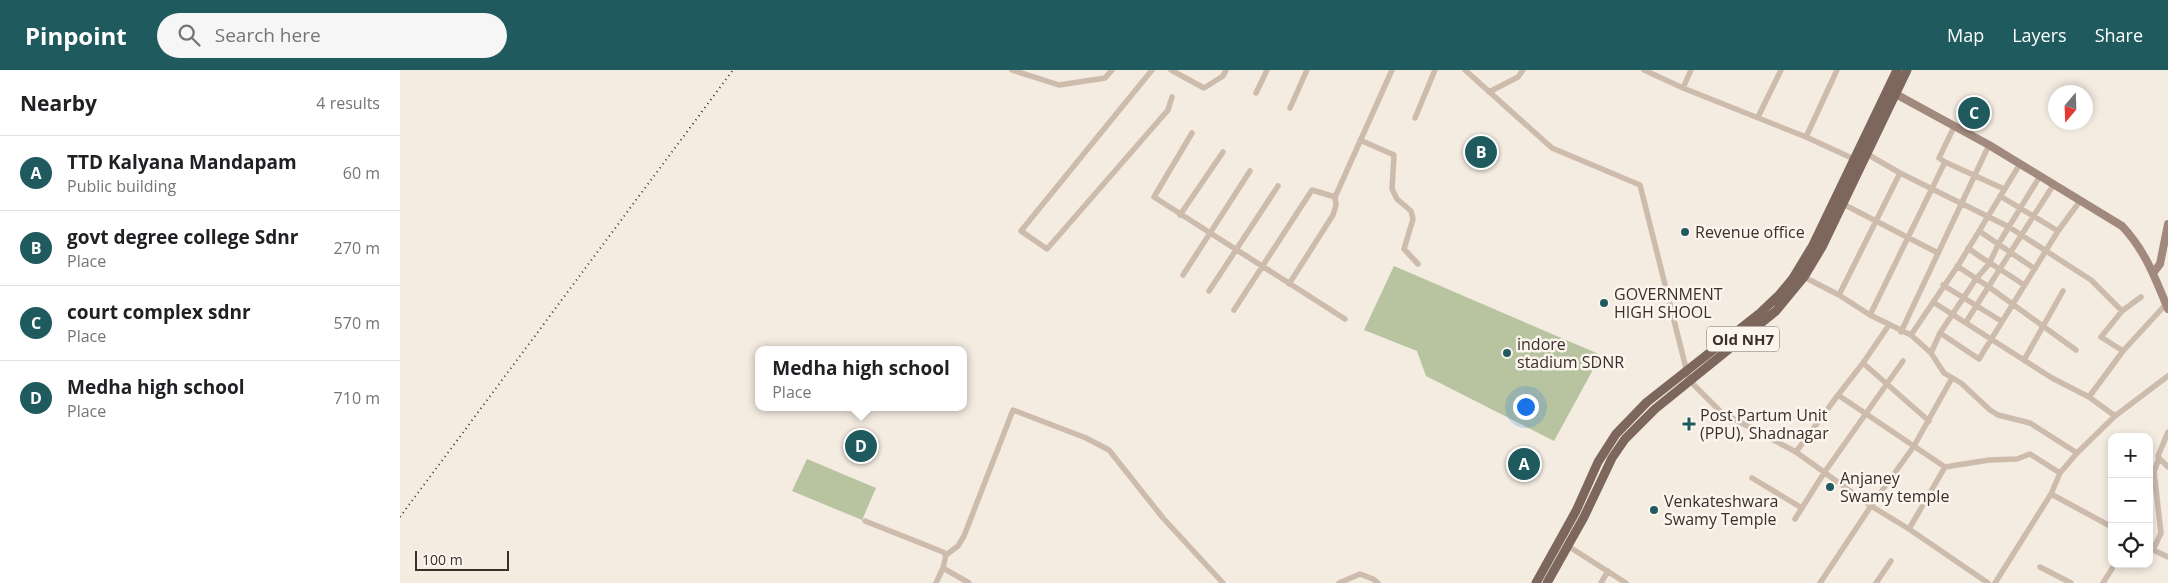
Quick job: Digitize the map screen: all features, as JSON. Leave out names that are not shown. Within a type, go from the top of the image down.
[{"type":"main road","name":"Old NH7","points":[[1547,583],[1568,546],[1612,458],[1639,422],[1776,311],[1804,278],[1822,247],[1867,154],[1892,92],[1897,70]]},
{"type":"main road","name":"Old NH7","points":[[1536,583],[1576,511],[1606,448],[1621,428],[1647,402],[1760,313],[1793,278],[1812,245],[1854,159],[1892,92],[1907,70]]},
{"type":"main road","points":[[1892,92],[1955,125],[2122,226],[2144,254],[2167,306]]},
{"type":"main road","points":[[2153,273],[2160,264],[2168,225]]},
{"type":"street","points":[[1012,70],[1059,86],[1105,78],[1112,70]]},
{"type":"street","points":[[1152,70],[1021,231],[1047,249],[1168,110],[1172,97]]},
{"type":"street","points":[[1171,70],[1204,88],[1223,76],[1226,70]]},
{"type":"street","points":[[1256,93],[1267,70]]},
{"type":"street","points":[[1290,108],[1307,70]]},
{"type":"street","points":[[1289,284],[1333,216],[1336,205],[1335,197],[1392,70]]},
{"type":"street","points":[[1415,118],[1435,70]]},
{"type":"street","points":[[1465,70],[1552,148],[1640,186],[1685,371],[1689,380],[1721,412],[1796,452],[1871,506],[1909,529],[1988,583]]},
{"type":"street","points":[[1489,92],[1518,77],[1523,70]]},
{"type":"street","points":[[1644,70],[1683,88],[1806,137],[1854,159]]},
{"type":"street","points":[[1683,88],[1691,70]]},
{"type":"street","points":[[1758,117],[1780,70]]},
{"type":"street","points":[[1806,137],[1837,70]]},
{"type":"street","points":[[1955,125],[1939,158],[2004,189]]},
{"type":"street","points":[[1192,133],[1154,197],[1345,319]]},
{"type":"street","points":[[1360,140],[1394,155],[1392,189],[1397,199],[1411,212],[1413,219],[1404,249],[1418,264]]},
{"type":"street","points":[[1901,332],[1989,145]]},
{"type":"street","points":[[1180,215],[1223,152]]},
{"type":"street","points":[[1867,154],[1900,173],[1988,215],[2022,235],[2091,280],[2122,311]]},
{"type":"street","points":[[1870,315],[1908,240],[1931,188],[1946,162]]},
{"type":"street","points":[[1911,335],[2020,164]]},
{"type":"street","points":[[1183,275],[1250,171]]},
{"type":"street","points":[[1839,295],[1900,173]]},
{"type":"street","points":[[1930,352],[1940,333],[1976,279],[1989,264],[1999,243],[2040,176]]},
{"type":"street","points":[[1966,322],[2054,184]]},
{"type":"street","points":[[1209,291],[1278,186]]},
{"type":"street","points":[[1234,310],[1312,190],[1335,197]]},
{"type":"street","points":[[2000,196],[2058,231]]},
{"type":"street","points":[[1940,333],[1979,359],[2001,320],[2058,231],[2080,201]]},
{"type":"street","points":[[1843,204],[1908,240],[1938,253]]},
{"type":"street","points":[[1979,231],[2035,269]]},
{"type":"street","points":[[1968,248],[1989,264],[2001,268],[2024,285]]},
{"type":"street","points":[[2160,264],[2168,267]]},
{"type":"street","points":[[1956,266],[2012,303],[2076,350]]},
{"type":"street","points":[[1804,278],[1839,295],[1901,332],[1911,335],[1930,352],[1944,373],[1962,383],[1990,410],[1998,415],[2030,423],[2076,453]]},
{"type":"street","points":[[1944,284],[2001,320]]},
{"type":"street","points":[[2024,360],[2063,291]]},
{"type":"street","points":[[2123,351],[2101,337],[2122,311],[2141,296]]},
{"type":"street","points":[[1933,302],[1966,322],[1989,339],[2089,397],[2115,416]]},
{"type":"street","points":[[2089,397],[2123,351],[2167,306]]},
{"type":"street","points":[[1796,452],[1889,325]]},
{"type":"street","points":[[1795,519],[1824,472],[1903,362]]},
{"type":"street","points":[[1862,363],[1928,421]]},
{"type":"street","points":[[1995,583],[2051,494],[2060,472],[2076,453],[2115,416],[2168,376]]},
{"type":"street","points":[[1820,583],[1871,506],[1914,446],[1952,378]]},
{"type":"street","points":[[1838,395],[1944,467],[1989,460],[2017,459],[2030,454],[2060,472]]},
{"type":"street","points":[[936,583],[944,568],[946,555],[958,546],[964,536],[1013,410],[1086,438],[1109,450],[1163,518],[1223,583]]},
{"type":"street","points":[[2153,546],[2161,533],[2154,472],[2158,456],[2168,432]]},
{"type":"street","points":[[2159,458],[2168,467]]},
{"type":"street","points":[[1909,529],[1944,467]]},
{"type":"street","points":[[1752,478],[1802,508]]},
{"type":"street","points":[[2051,494],[2108,525]]},
{"type":"street","points":[[865,521],[946,555]]},
{"type":"street","points":[[1568,546],[1626,583]]},
{"type":"street","points":[[2153,550],[2168,556]]},
{"type":"street","points":[[1876,583],[1891,562]]},
{"type":"street","points":[[2040,567],[2071,583]]},
{"type":"street","points":[[944,568],[969,583]]},
{"type":"street","points":[[2103,583],[2112,568]]},
{"type":"street","points":[[1601,583],[1608,571]]},
{"type":"street","points":[[1340,583],[1360,574],[1378,583]]},
{"type":"green space","name":"indore stadium SDNR","points":[[1394,266],[1601,355],[1554,441],[1426,376],[1417,351],[1364,330]]},
{"type":"green space","points":[[807,459],[876,488],[862,520],[792,491]]},
{"type":"railway","points":[[400,517],[733,70]]},
{"type":"place","name":"court complex sdnr","points":[[1974,113]]},
{"type":"place","name":"govt degree college Sdnr","points":[[1481,152]]},
{"type":"place","name":"Revenue office","points":[[1685,232]]},
{"type":"place","name":"GOVERNMENT HIGH SHOOL","points":[[1604,303]]},
{"type":"place","name":"indore stadium SDNR","points":[[1507,353]]},
{"type":"place","name":"Post Partum Unit (PPU), Shadnagar","points":[[1689,424]]},
{"type":"place","name":"Medha high school","points":[[861,446]]},
{"type":"place","name":"TTD Kalyana Mandapam","points":[[1524,464]]},
{"type":"place","name":"Anjaney Swamy temple","points":[[1830,487]]},
{"type":"place","name":"Venkateshwara Swamy Temple","points":[[1654,510]]}]
